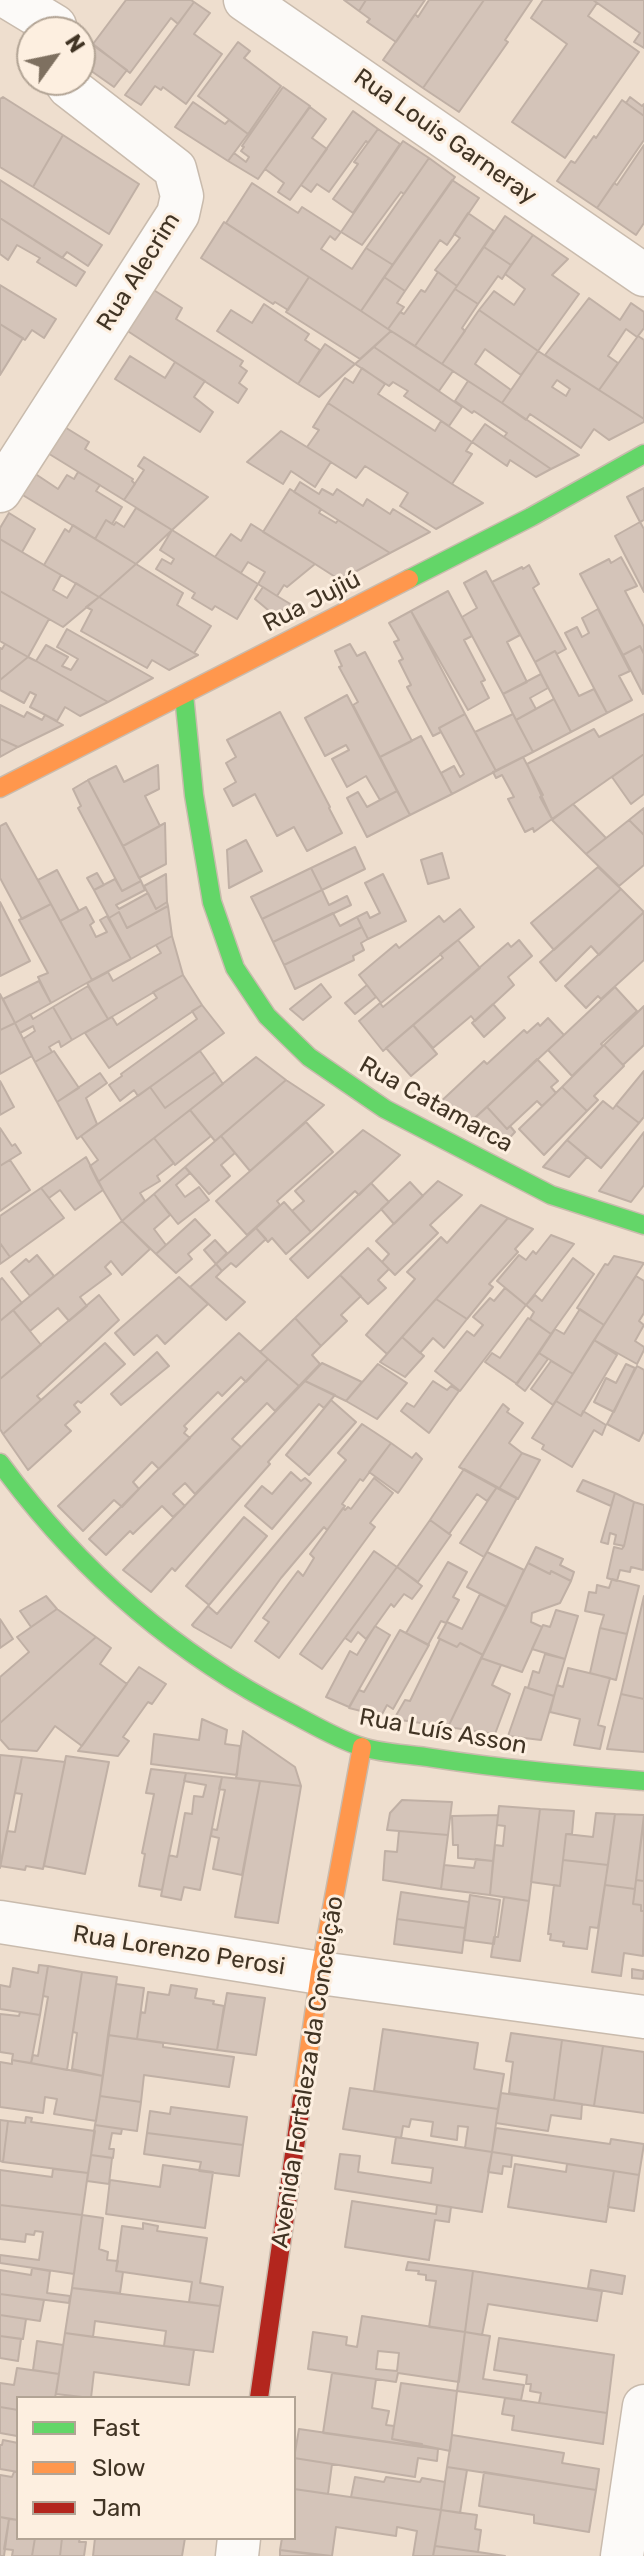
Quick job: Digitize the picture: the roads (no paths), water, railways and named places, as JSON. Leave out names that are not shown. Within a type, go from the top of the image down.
[{"type":"street","points":[[12,0],[53,16]]},
{"type":"street","name":"Rua Louis Garneray","points":[[245,0],[644,275]]},
{"type":"street","name":"Rua Alecrim","points":[[0,491],[178,214],[182,196],[175,169],[81,96]]},
{"type":"street","name":"Rua Jujiú","points":[[0,788],[531,517],[644,454]]},
{"type":"street","name":"Rua Catamarca","points":[[184,695],[194,795],[212,902],[235,968],[267,1016],[309,1057],[385,1109],[551,1195],[644,1225]]},
{"type":"street","name":"Rua Luís Asson","points":[[0,1463],[77,1557],[146,1620],[211,1667],[276,1707],[362,1747],[511,1770],[644,1781]]},
{"type":"street","name":"Avenida Fortaleza da Conceição","points":[[259,2396],[320,1973],[362,1747]]},
{"type":"street","name":"Rua Lorenzo Perosi","points":[[0,1922],[320,1973],[644,2017]]},
{"type":"street","points":[[622,2556],[644,2406]]}]
